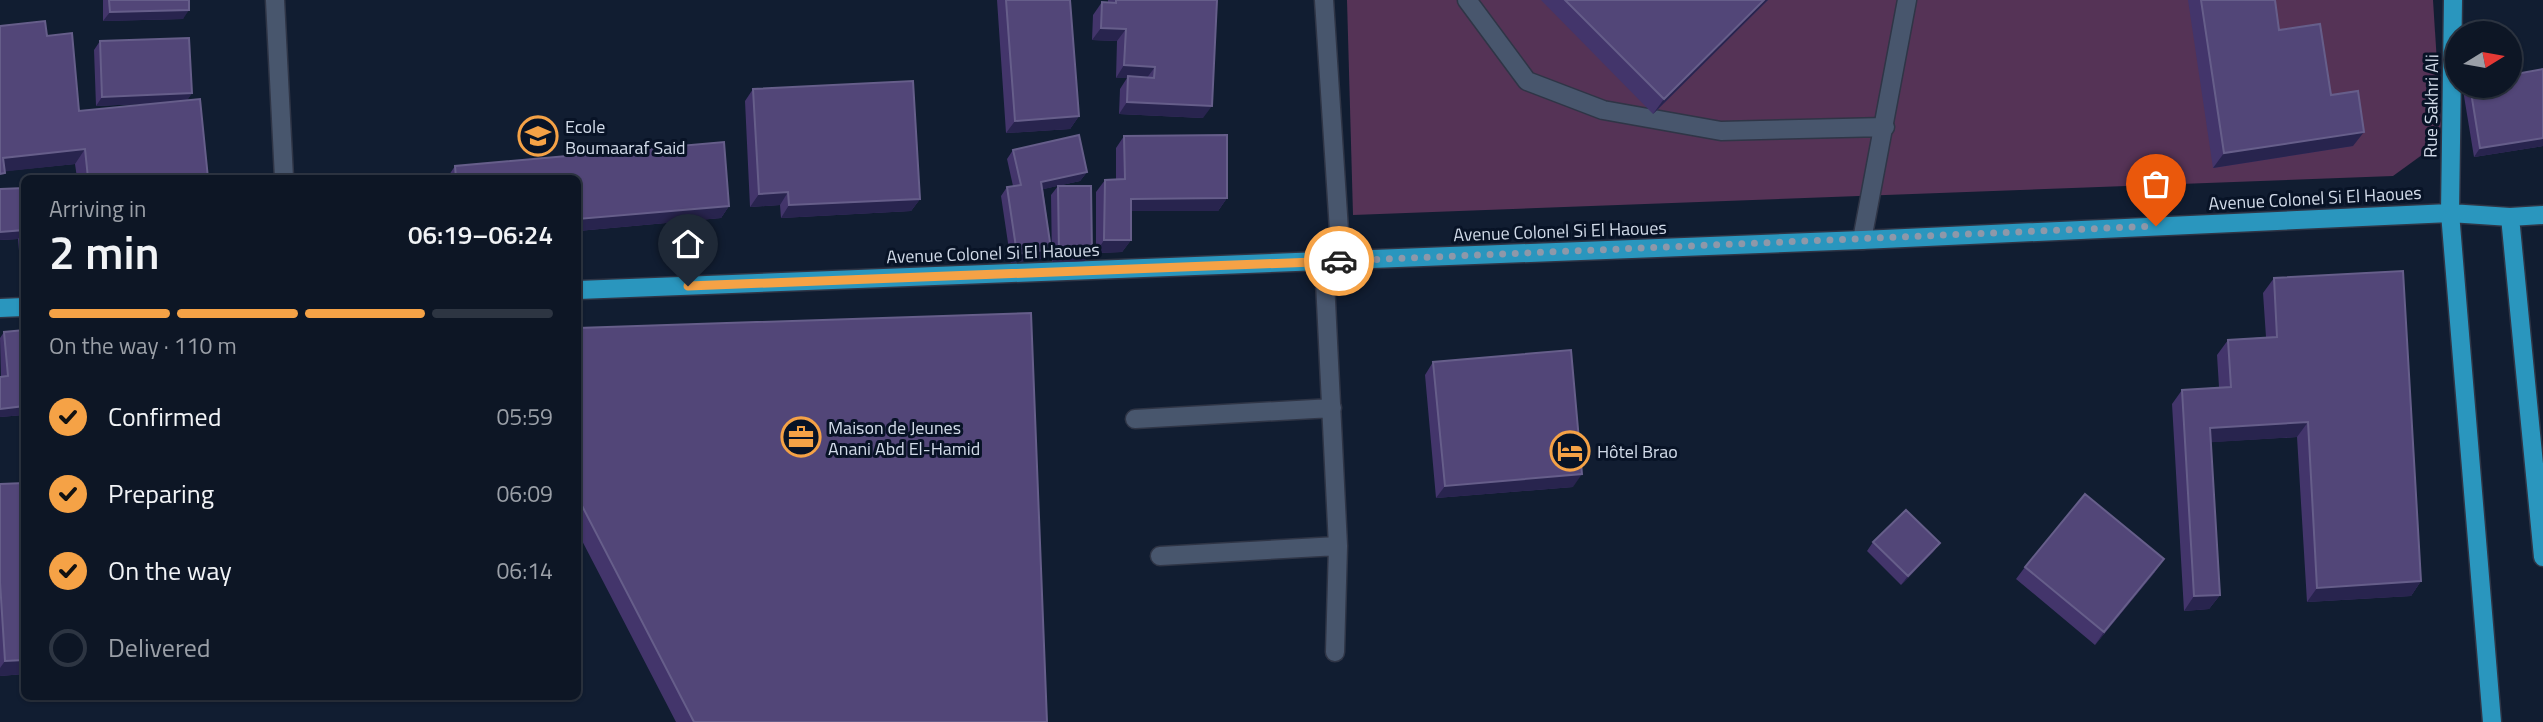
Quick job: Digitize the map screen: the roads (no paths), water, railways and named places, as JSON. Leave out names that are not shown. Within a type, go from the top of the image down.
[{"type":"main road","name":"Rue Sakhri Ali","points":[[2453,0],[2450,212],[2492,722]]},
{"type":"main road","name":"Avenue Colonel Si El Haoues","points":[[581,290],[1862,240],[2450,212],[2510,217],[2543,215]]},
{"type":"main road","points":[[2510,217],[2543,557]]},
{"type":"main road","points":[[0,308],[21,307]]},
{"type":"street","points":[[275,0],[284,175]]},
{"type":"street","points":[[1324,0],[1333,261],[1332,408],[1338,546],[1335,652]]},
{"type":"street","points":[[1467,0],[1527,81],[1603,110],[1721,131],[1885,127]]},
{"type":"street","points":[[1862,240],[1907,0]]},
{"type":"street","points":[[1135,419],[1332,408]]},
{"type":"street","points":[[1160,556],[1338,546]]},
{"type":"place","name":"Ecole Boumaaraf Said","points":[[538,136]]},
{"type":"place","name":"Maison de Jeunes Anani Abd El-Hamid","points":[[801,437]]},
{"type":"place","name":"Hôtel Brao","points":[[1570,451]]}]
